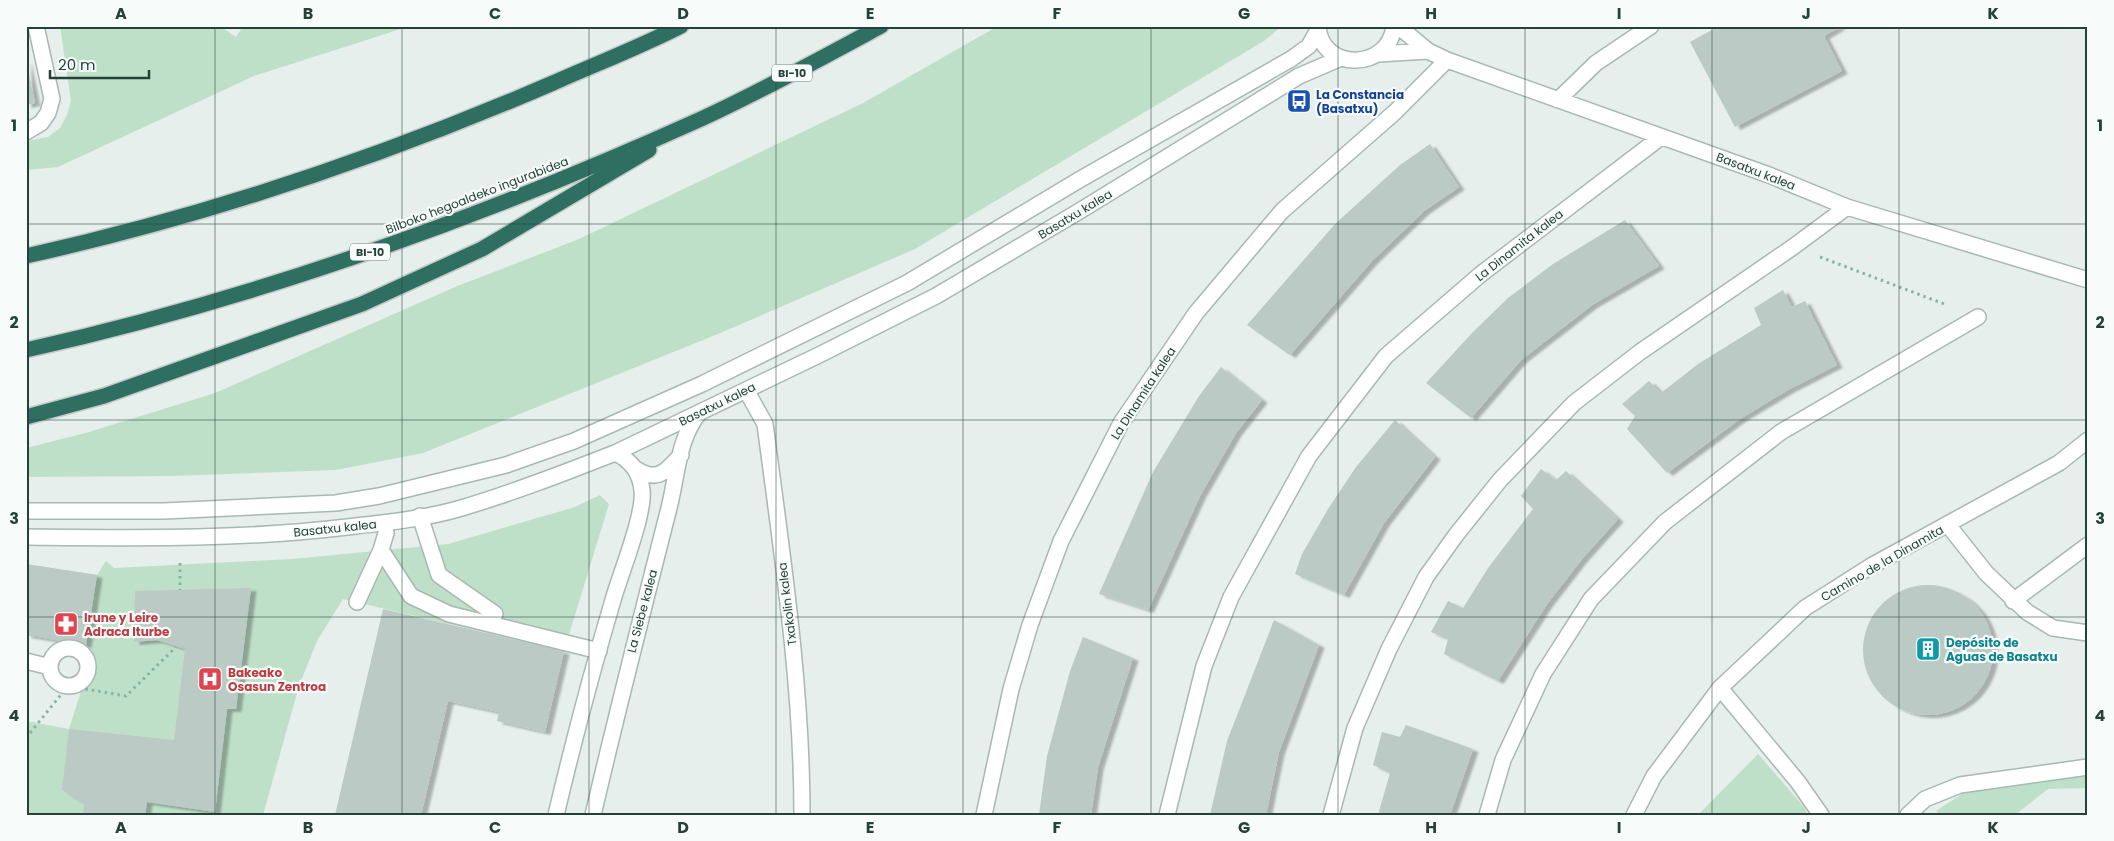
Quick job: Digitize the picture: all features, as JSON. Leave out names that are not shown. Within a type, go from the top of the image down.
[{"type":"highway","points":[[26,256],[167,220],[286,184],[406,143],[492,109],[682,26]]},
{"type":"highway","name":"BI-10","points":[[702,118],[881,26]]},
{"type":"highway","points":[[26,417],[104,396],[362,304],[482,249],[702,118]]},
{"type":"highway","name":"Bilboko hegoaldeko ingurabidea","points":[[26,350],[191,308],[314,271],[446,225],[526,194],[702,118]]},
{"type":"street","points":[[26,132],[41,123],[48,113],[52,99],[36,26]]},
{"type":"street","points":[[1378,54],[1390,41],[1396,26]]},
{"type":"street","name":"Basatxu kalea","points":[[1396,26],[1428,51],[1447,60],[1769,175],[1847,207],[2088,280]]},
{"type":"street","points":[[1558,100],[1596,64],[1651,26]]},
{"type":"street","points":[[1318,28],[1323,41],[1330,51],[1341,58]]},
{"type":"street","name":"Basatxu kalea","points":[[26,511],[164,511],[336,502],[379,496],[506,465],[574,441],[651,407],[907,283],[1079,180],[1291,59],[1309,46],[1318,28]]},
{"type":"street","name":"Basatxu kalea","points":[[26,537],[199,538],[313,531],[386,523],[457,509],[614,453],[936,296],[1078,212],[1299,76],[1341,58],[1360,61],[1378,54],[1428,51]]},
{"type":"street","name":"La Dinamita kalea","points":[[984,815],[1011,689],[1030,626],[1061,541],[1121,422],[1196,313],[1282,211],[1394,112],[1447,60]]},
{"type":"street","name":"La Dinamita kalea","points":[[1167,815],[1204,666],[1230,597],[1309,456],[1386,356],[1481,274],[1661,136]]},
{"type":"street","points":[[1331,815],[1355,728],[1389,649],[1426,577],[1456,535],[1500,480],[1574,403],[1640,352],[1793,247],[1847,207]]},
{"type":"street","points":[[1487,815],[1503,760],[1543,674],[1591,599],[1664,522],[1782,432],[1978,317]]},
{"type":"street","name":"Txakolin kalea","points":[[750,397],[765,424],[790,616],[802,758],[802,815]]},
{"type":"street","points":[[614,453],[625,457],[636,469],[646,476],[658,475],[667,470],[683,448],[680,421],[676,412],[666,407],[651,407]]},
{"type":"street","name":"La Siebe kalea","points":[[593,815],[632,648],[683,448],[692,422],[700,412]]},
{"type":"street","name":"Camino de la Dinamita","points":[[1634,815],[1654,776],[1720,688],[1805,608],[1871,566],[2059,463],[2088,440]]},
{"type":"street","points":[[556,815],[576,731],[612,601],[641,509],[642,490],[636,469]]},
{"type":"street","points":[[420,516],[439,575],[495,614]]},
{"type":"street","points":[[1948,525],[1986,573],[2026,612],[2053,628],[2088,633]]},
{"type":"street","points":[[357,602],[381,550],[386,533]]},
{"type":"street","points":[[2013,601],[2088,545]]},
{"type":"street","points":[[381,550],[411,596],[449,614],[599,651]]},
{"type":"street","points":[[71,648],[77,649],[84,654],[88,669],[81,682],[68,686],[55,680],[50,667],[52,660],[62,649],[71,648]]},
{"type":"street","points":[[26,661],[50,667]]},
{"type":"street","points":[[1720,688],[1798,782],[1821,815]]},
{"type":"street","points":[[1908,815],[1925,799],[1960,785],[2088,767]]},
{"type":"path","points":[[1793,247],[1978,317]]},
{"type":"path","points":[[26,738],[68,686],[126,696],[176,646]]},
{"type":"green space","points":[[60,26],[220,26],[236,37],[243,26],[410,26],[254,76],[58,167],[26,170],[26,141],[48,137],[60,128],[67,115],[71,101]]},
{"type":"green space","points":[[998,26],[1282,26],[1264,41],[915,249],[718,334],[423,453],[336,470],[172,476],[26,477],[26,448],[89,432],[215,393],[455,287],[579,239],[863,103]]},
{"type":"green space","points":[[600,495],[609,504],[564,651],[343,599],[317,641],[299,686],[263,815],[26,815],[26,721],[69,729],[88,669],[86,645],[26,635],[26,564],[97,575],[106,561],[114,568],[292,559],[448,544],[575,507]]},
{"type":"green space","points":[[1758,754],[1804,807],[1808,815],[1698,815]]},
{"type":"green space","points":[[2088,774],[2088,788],[2048,789],[2015,815],[1939,815],[1936,811],[1965,792]]},
{"type":"building","points":[[1719,26],[1841,26],[1824,36],[1842,71],[1735,127],[1690,42]]},
{"type":"building","points":[[26,60],[35,103],[26,105]]},
{"type":"building","points":[[1430,144],[1459,187],[1424,211],[1372,261],[1290,355],[1247,325],[1335,224],[1400,165]]},
{"type":"building","points":[[1625,220],[1659,266],[1592,305],[1521,360],[1471,418],[1426,383],[1473,332],[1508,298],[1553,264]]},
{"type":"building","points":[[1783,290],[1792,307],[1805,301],[1837,365],[1788,390],[1740,419],[1667,473],[1627,429],[1635,416],[1622,404],[1649,381],[1661,393],[1698,364],[1761,325],[1754,308]]},
{"type":"building","points":[[1221,367],[1262,400],[1236,433],[1200,496],[1148,610],[1099,594],[1153,472],[1199,396]]},
{"type":"building","points":[[1395,420],[1435,457],[1384,523],[1344,595],[1295,574],[1302,554],[1328,509],[1356,467]]},
{"type":"building","points":[[1541,469],[1556,480],[1566,471],[1618,519],[1582,559],[1547,604],[1498,681],[1444,654],[1448,639],[1431,632],[1448,601],[1463,608],[1488,568],[1533,509],[1521,496]]},
{"type":"building","points":[[26,564],[97,575],[86,645],[26,635]]},
{"type":"building","name":"Depósito de Aguas de Basatxu","points":[[1928,585],[1953,590],[1974,604],[1988,625],[1993,650],[1988,675],[1974,696],[1953,710],[1928,715],[1903,710],[1882,696],[1868,675],[1863,650],[1868,625],[1882,604],[1903,590]]},
{"type":"building","name":"Bakeako Osasun Zentroa","points":[[251,588],[236,709],[227,709],[215,812],[147,802],[145,815],[83,815],[84,804],[62,790],[69,729],[174,740],[185,649],[157,640],[134,642],[135,591]]},
{"type":"building","points":[[383,609],[564,651],[545,732],[497,721],[499,712],[448,701],[421,815],[335,815]]},
{"type":"building","points":[[1274,620],[1319,645],[1279,752],[1266,815],[1210,815],[1227,741]]},
{"type":"building","points":[[1083,637],[1133,658],[1098,767],[1091,815],[1039,815],[1047,756],[1070,671]]},
{"type":"building","points":[[1406,725],[1473,749],[1450,815],[1378,815],[1390,773],[1373,765],[1382,732],[1400,737]]},
{"type":"place","name":"La Constancia (Basatxu)","points":[[1299,101]]},
{"type":"place","name":"Irune y Leire Adraca Iturbe","points":[[66,624]]},
{"type":"place","name":"Depósito de Aguas de Basatxu","points":[[1928,649]]},
{"type":"place","name":"Bakeako Osasun Zentroa","points":[[210,679]]}]
